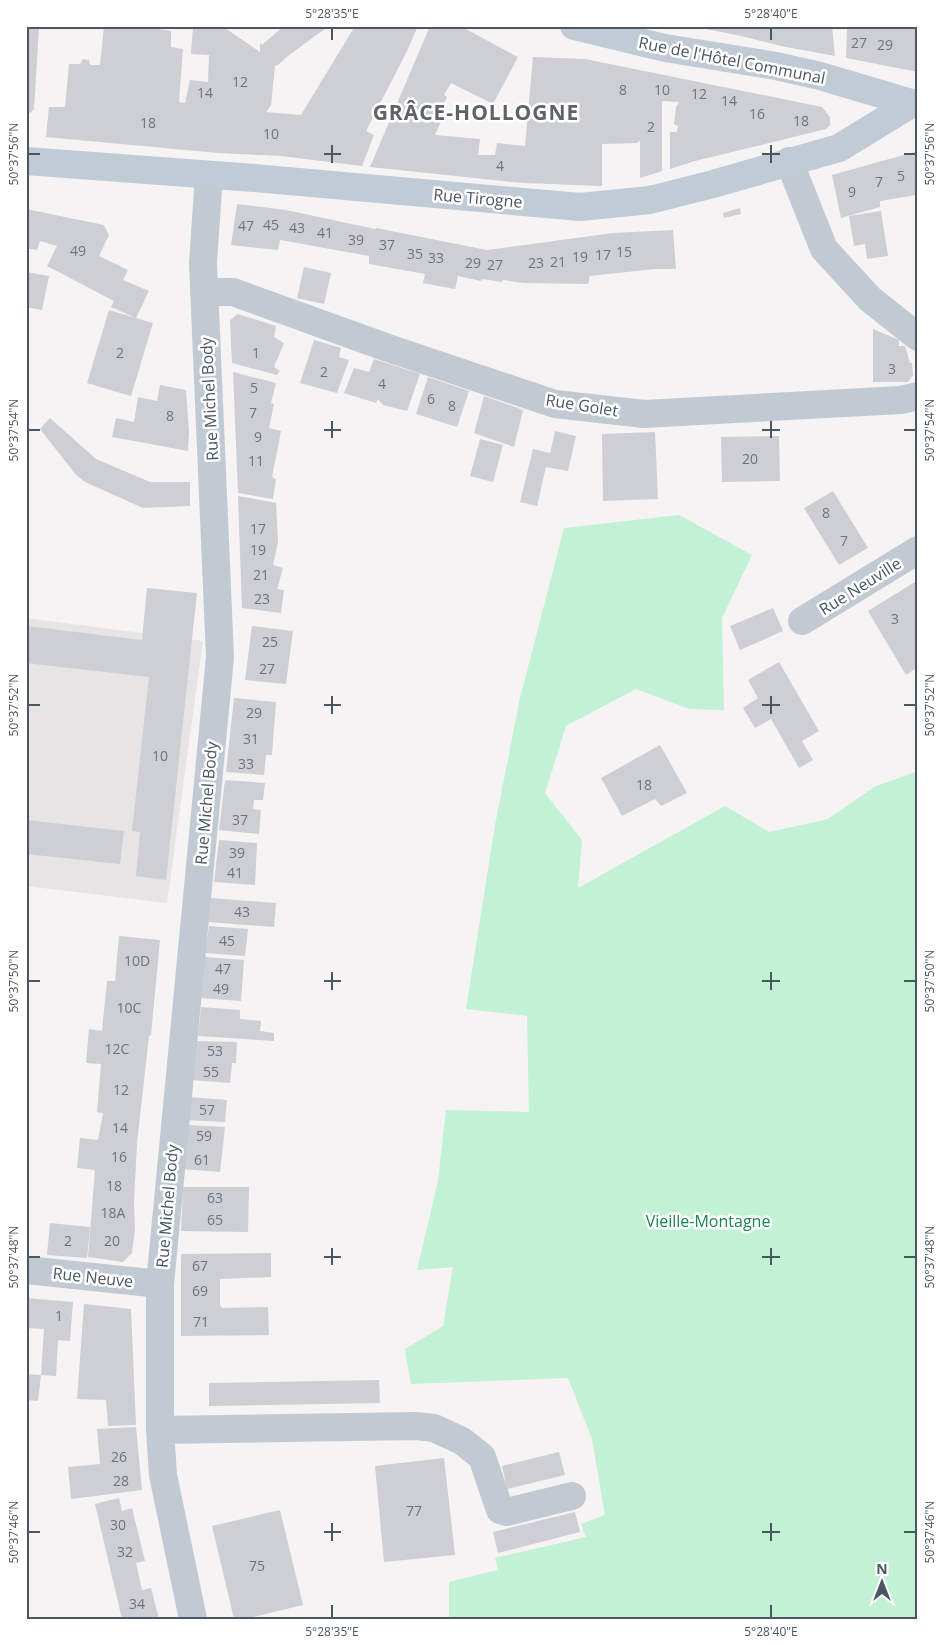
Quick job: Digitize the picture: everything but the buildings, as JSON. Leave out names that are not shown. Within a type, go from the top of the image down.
[{"type":"street","name":"Rue de l'Hôtel Communal","points":[[574,26],[666,48],[776,66],[820,76],[916,103]]},
{"type":"street","name":"Rue Tirogne","points":[[26,161],[263,179],[580,207],[650,200],[839,148],[916,103]]},
{"type":"street","points":[[789,162],[824,249],[870,299],[918,337]]},
{"type":"street","name":"Rue Michel Body","points":[[193,1619],[163,1475],[160,1430],[160,1284],[220,657],[203,263],[209,175]]},
{"type":"street","name":"Rue Golet","points":[[204,292],[233,292],[388,348],[555,404],[644,414],[912,401]]},
{"type":"street","name":"Rue Neuville","points":[[802,621],[918,550]]},
{"type":"street","name":"Rue Neuve","points":[[26,1270],[160,1284]]},
{"type":"street","points":[[160,1430],[416,1426],[434,1428],[462,1441],[482,1456],[500,1510],[507,1512],[572,1496]]},
{"type":"shaded area","points":[[26,618],[203,641],[167,903],[26,886]]},
{"type":"green space","name":"Vieille-Montagne","points":[[679,515],[752,555],[722,618],[724,710],[689,709],[636,689],[566,726],[545,793],[582,840],[578,888],[725,806],[769,832],[828,819],[874,787],[918,771],[918,1619],[449,1619],[449,1582],[498,1570],[495,1558],[586,1537],[581,1524],[605,1515],[592,1439],[568,1378],[411,1384],[405,1349],[443,1326],[453,1267],[417,1270],[438,1181],[446,1110],[529,1112],[527,1016],[466,1009],[495,825],[520,698],[564,528]]},
{"type":"district","name":"GRÂCE-HOLLOGNE","points":[[476,113]]}]
